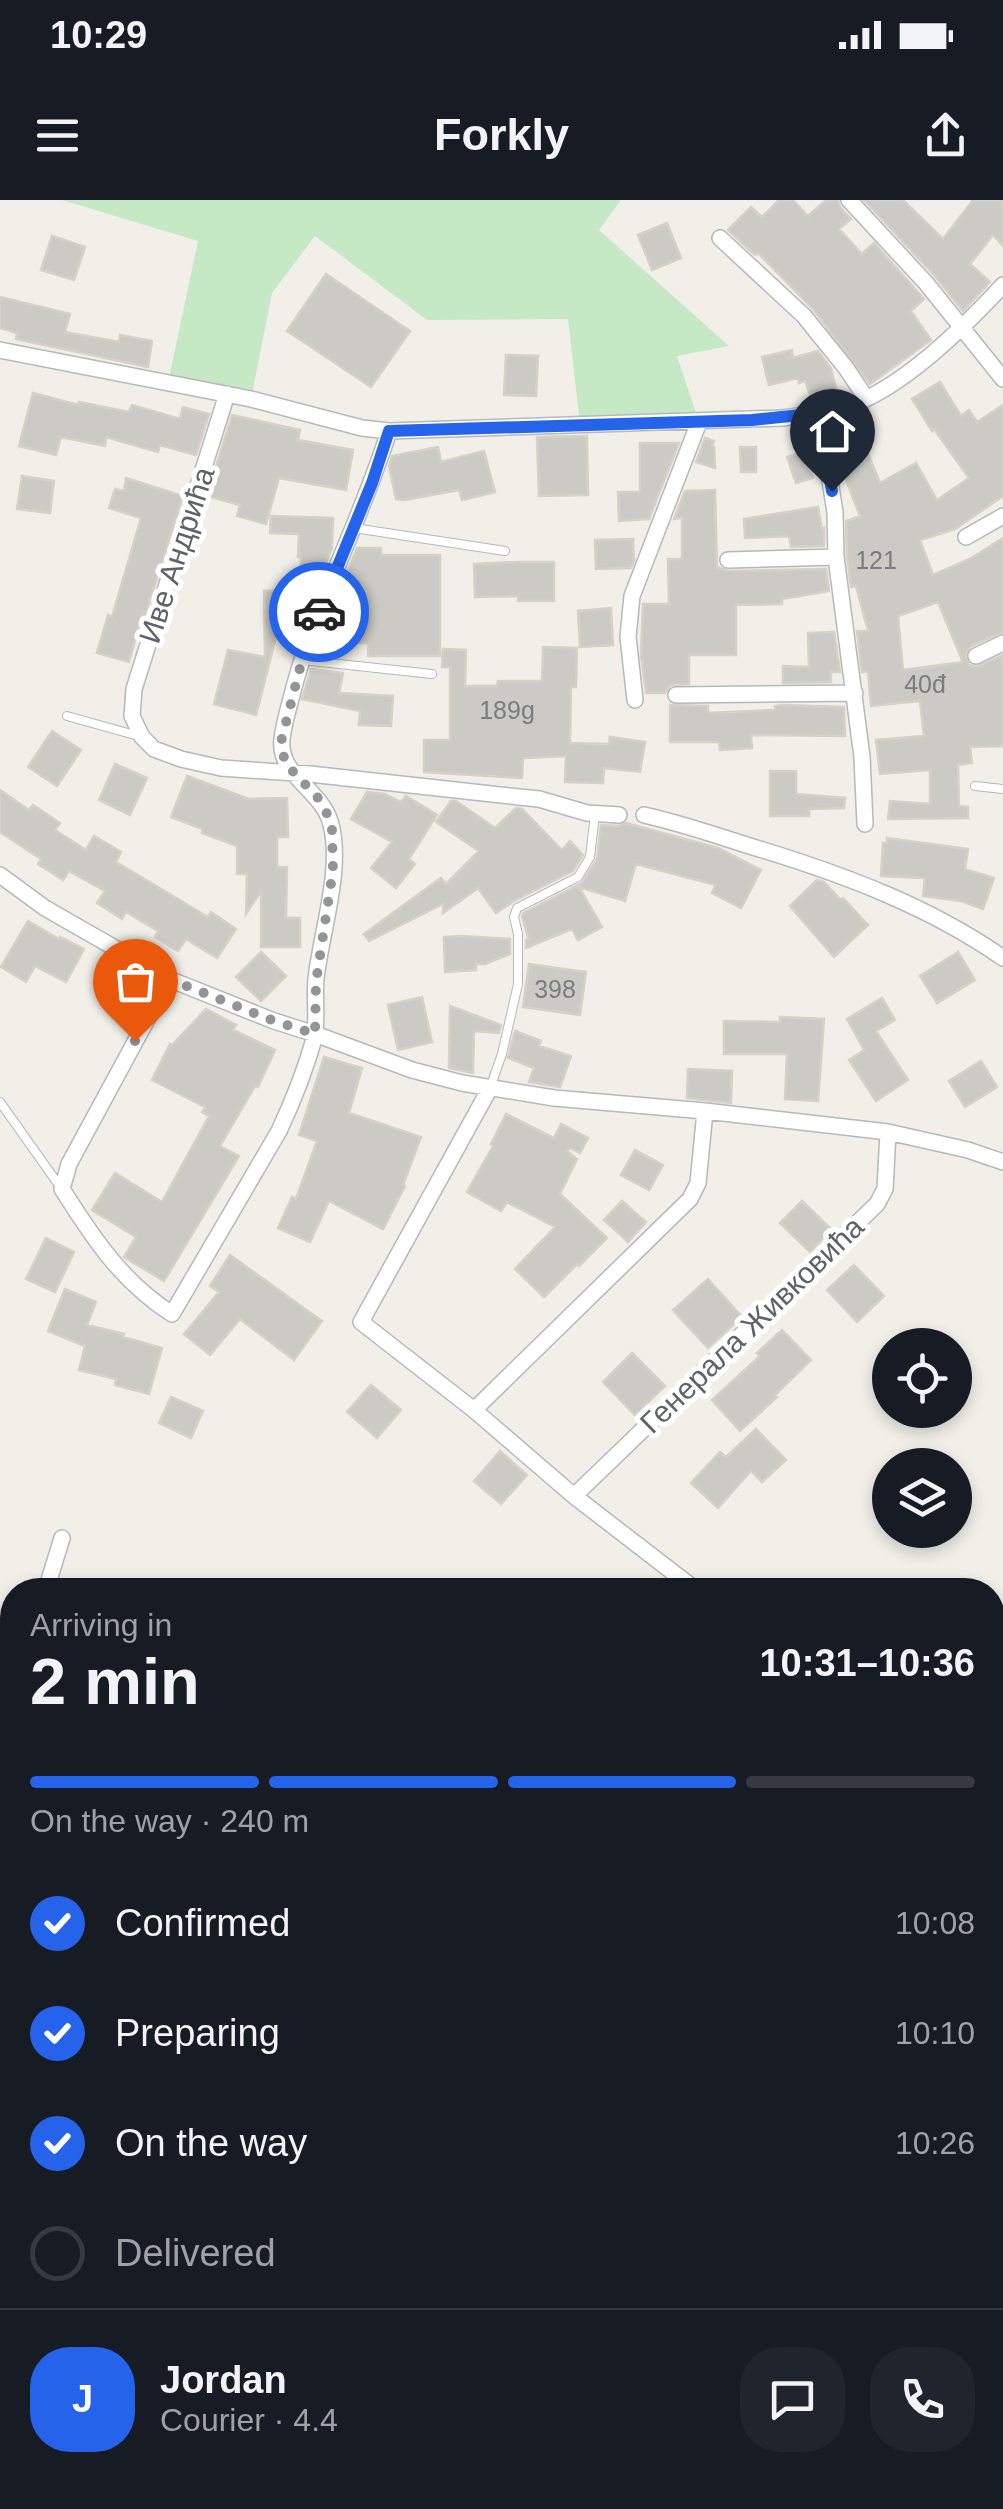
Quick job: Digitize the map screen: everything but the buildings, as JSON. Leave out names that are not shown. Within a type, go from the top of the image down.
[{"type":"street","points":[[849,200],[926,283],[1003,379]]},
{"type":"street","points":[[720,238],[804,316],[866,398]]},
{"type":"street","points":[[0,350],[227,394],[362,428],[389,431],[782,418],[853,404],[899,380],[1003,285]]},
{"type":"street","name":"Иве Андрића","points":[[142,737],[132,716],[134,689],[227,394]]},
{"type":"street","points":[[819,413],[835,512],[836,557],[862,756],[866,824]]},
{"type":"street","points":[[635,700],[628,637],[632,596],[699,422]]},
{"type":"street","points":[[169,979],[68,1164],[62,1189],[98,1246],[147,1298],[172,1314],[279,1131],[315,1034],[316,982],[333,870],[332,830],[318,798],[285,763],[281,742],[302,660],[389,431]]},
{"type":"street","points":[[966,537],[1003,516]]},
{"type":"street","points":[[728,560],[836,557]]},
{"type":"street","points":[[976,656],[1003,643]]},
{"type":"street","points":[[676,695],[855,694]]},
{"type":"street","points":[[142,737],[154,749],[221,768],[292,772],[538,800],[570,810],[619,815]]},
{"type":"street","points":[[644,815],[687,824],[875,883],[1003,958]]},
{"type":"street","points":[[0,875],[46,908],[169,979],[412,1070],[490,1088],[610,1104],[888,1132],[1003,1162]]},
{"type":"street","points":[[490,1088],[361,1322],[680,1578]]},
{"type":"street","points":[[474,1410],[690,1199],[698,1183],[705,1111]]},
{"type":"street","name":"Генерала Живковића","points":[[574,1496],[878,1204],[885,1189],[888,1132]]},
{"type":"street","points":[[50,1578],[62,1538]]},
{"type":"lane","points":[[354,528],[505,551]]},
{"type":"lane","points":[[302,660],[432,674]]},
{"type":"lane","points":[[67,716],[142,737]]},
{"type":"lane","points":[[976,786],[1003,789]]},
{"type":"lane","points":[[490,1088],[518,984],[514,917],[517,908],[578,877],[590,857],[595,814]]},
{"type":"lane","points":[[0,1102],[62,1189]]},
{"type":"green space","points":[[62,200],[621,200],[599,230],[729,346],[677,356],[699,422],[580,424],[568,319],[427,320],[315,236],[272,293],[251,399],[168,383],[198,241]]},
{"type":"way so far","points":[[135,1041],[169,979],[315,1034],[316,982],[333,870],[332,830],[318,798],[285,763],[281,742],[319,612]]},
{"type":"route","points":[[319,612],[389,431],[752,420],[819,413],[832,491]]}]
